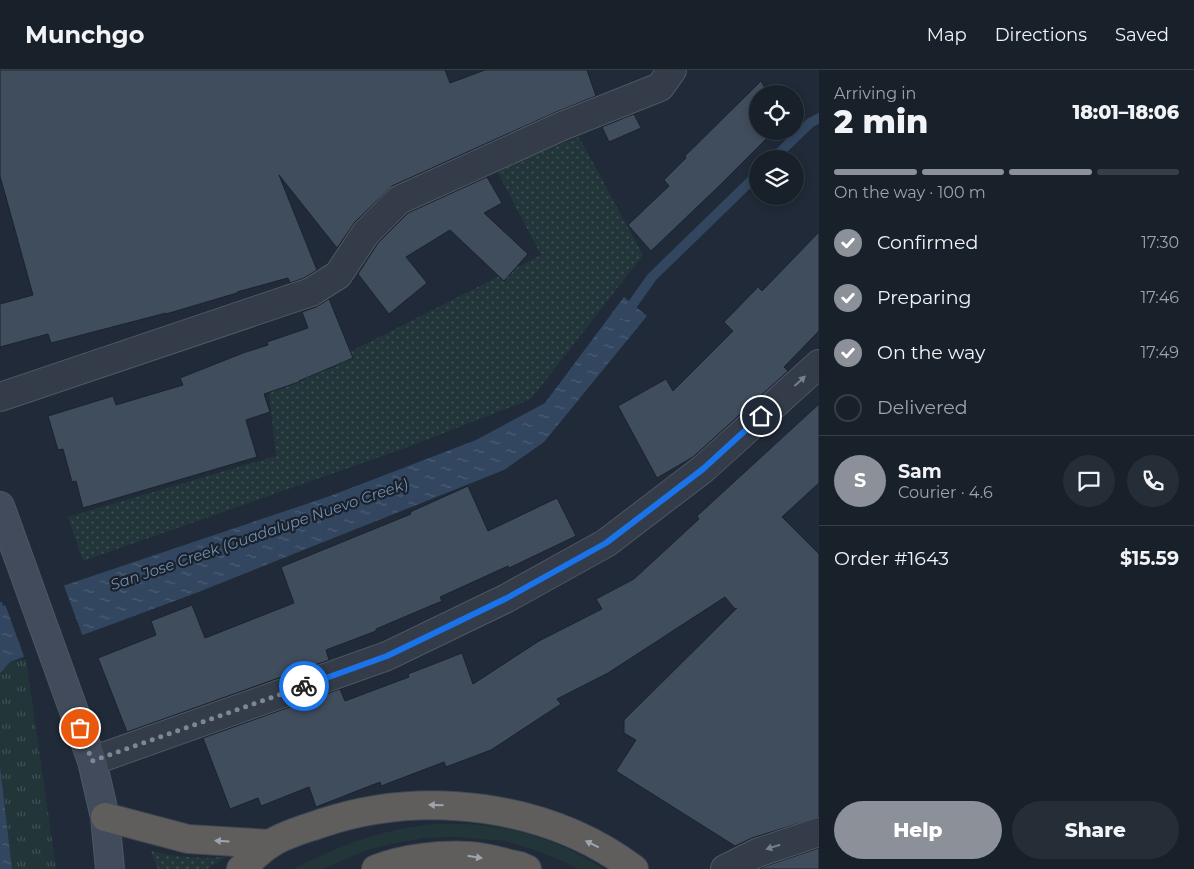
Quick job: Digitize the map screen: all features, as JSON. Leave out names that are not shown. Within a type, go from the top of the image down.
[{"type":"highway","points":[[241,869],[270,844],[305,829],[341,817],[378,809],[415,805],[453,806],[490,810],[527,818],[563,830],[598,846],[634,869]]},
{"type":"highway","points":[[106,817],[188,839],[270,844]]},
{"type":"highway","points":[[376,869],[396,862],[449,856],[472,856],[527,869]]},
{"type":"main road","points":[[0,506],[92,761],[106,817],[110,869]]},
{"type":"street","points":[[0,397],[311,292],[338,275],[366,233],[399,200],[562,126],[660,87],[672,70]]},
{"type":"street","points":[[92,761],[387,656],[507,598],[557,571],[606,543],[703,469],[819,364]]},
{"type":"street","points":[[724,869],[757,853],[819,832]]},
{"type":"green space","points":[[579,137],[643,255],[531,399],[405,448],[83,561],[68,517],[276,456],[269,393],[541,255],[496,169]]},
{"type":"green space","points":[[26,659],[56,869],[12,869],[0,766],[0,673],[10,662]]},
{"type":"green space","points":[[429,824],[464,824],[502,828],[537,837],[570,850],[603,869],[578,869],[563,861],[506,841],[454,837],[423,838],[367,850],[322,869],[293,869],[338,848],[385,832]]},
{"type":"green space","points":[[151,851],[189,857],[209,858],[228,856],[207,869],[158,869]]},
{"type":"water","points":[[624,297],[647,316],[544,442],[504,470],[196,593],[10,662],[0,673],[0,602],[2,602],[3,606],[330,496],[476,440],[545,403]]},
{"type":"water","points":[[0,766],[12,869],[0,869]]},
{"type":"pier","points":[[63,583],[83,637],[25,659],[5,604]]},
{"type":"building","points":[[0,70],[445,70],[450,83],[485,70],[587,70],[596,96],[556,112],[392,186],[355,222],[337,248],[279,175],[317,270],[304,278],[290,283],[288,278],[166,314],[51,343],[48,334],[0,347],[0,304],[33,295],[0,176]]},
{"type":"building","points":[[749,93],[749,140],[765,140],[755,150],[749,150],[749,156],[651,251],[628,225],[669,186],[664,180],[686,158],[685,156]]},
{"type":"building","points":[[634,114],[641,128],[609,142],[602,127]]},
{"type":"building","points":[[487,177],[502,203],[484,213],[528,254],[504,281],[450,230],[406,257],[427,283],[389,314],[358,274],[378,243],[408,213]]},
{"type":"building","points":[[819,232],[819,331],[784,367],[788,371],[693,457],[657,478],[618,406],[666,379],[673,391],[733,331],[724,322],[758,287],[762,291]]},
{"type":"building","points":[[329,299],[353,358],[299,382],[264,394],[270,412],[246,420],[257,457],[83,508],[76,481],[72,482],[63,449],[58,450],[48,416],[113,396],[116,405],[183,385],[180,378],[268,345],[267,342],[308,328],[302,312],[316,307]]},
{"type":"building","points":[[819,404],[819,483],[782,517],[819,554],[819,817],[752,838],[735,846],[616,771],[636,740],[624,733],[624,720],[737,608],[735,609],[725,597],[608,673],[557,699],[561,704],[491,750],[446,767],[444,762],[381,786],[380,782],[316,807],[309,787],[261,806],[258,798],[230,809],[203,738],[340,689],[345,701],[409,677],[408,674],[462,653],[473,684],[539,641],[602,609],[596,599],[634,579],[699,519],[697,516]]},
{"type":"building","points":[[468,486],[488,531],[557,498],[576,536],[509,568],[508,566],[440,597],[442,601],[376,629],[376,631],[326,650],[329,660],[127,732],[98,658],[156,635],[151,621],[192,605],[205,638],[294,603],[281,567],[411,514],[410,512]]},
{"type":"building","points":[[819,848],[819,869],[761,869],[763,867]]},
{"type":"waterway","name":"San Jose Creek (Guadalupe Nuevo Creek)","points":[[782,150],[810,123],[819,118]]},
{"type":"waterway","name":"San Jose Creek (Guadalupe Nuevo Creek)","points":[[625,315],[652,277],[749,183]]},
{"type":"way so far","points":[[80,728],[92,761],[304,686]]},
{"type":"route","points":[[304,686],[387,656],[507,598],[606,543],[703,469],[761,416]]}]
